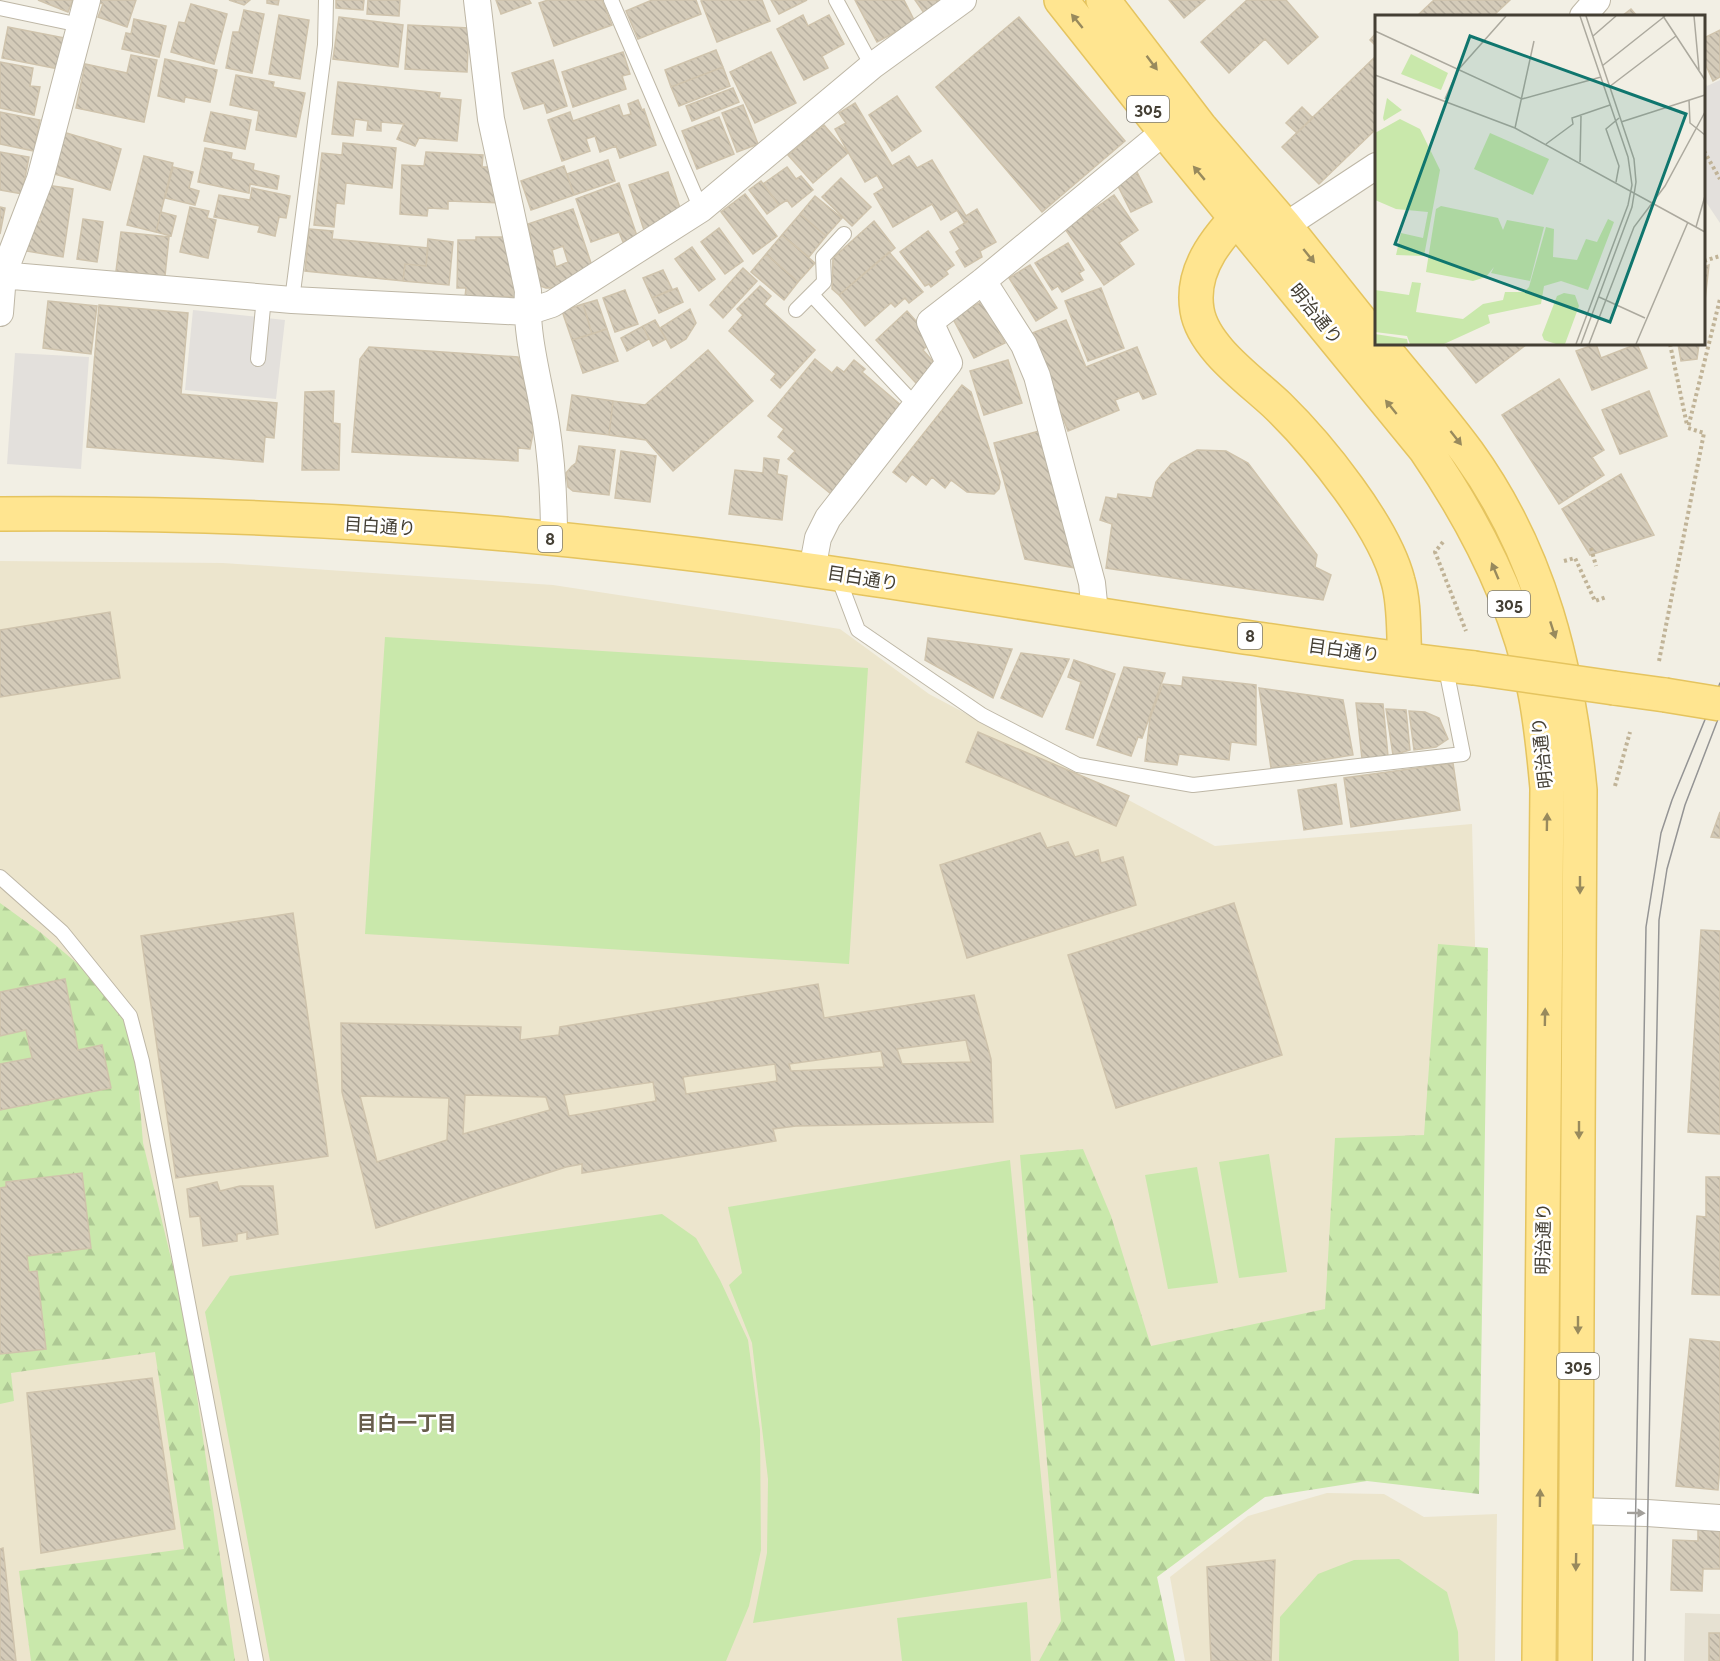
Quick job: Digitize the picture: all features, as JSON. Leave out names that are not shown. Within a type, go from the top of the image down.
[{"type":"main road","name":"明治通り","points":[[1061,0],[1165,131],[1247,206],[1285,226],[1375,338]]},
{"type":"main road","name":"明治通り","points":[[1108,2],[1200,127],[1247,206],[1450,485],[1485,546],[1523,643],[1534,688],[1547,788],[1539,1661]]},
{"type":"main road","points":[[1247,206],[1210,248],[1200,272],[1195,294],[1197,313],[1205,331],[1220,353],[1279,408],[1319,451],[1358,504],[1378,536],[1399,583],[1405,658]]},
{"type":"main road","name":"明治通り","points":[[1381,345],[1468,454],[1489,486],[1516,536],[1556,639],[1575,740],[1580,790],[1575,1661]]},
{"type":"main road","name":"目白通り","points":[[0,514],[211,515],[554,539],[825,572],[1720,704]]},
{"type":"street","points":[[0,313],[2,275],[40,178],[87,0]]},
{"type":"street","points":[[477,0],[491,119],[528,291],[527,312],[546,425],[554,498],[554,539]]},
{"type":"street","points":[[2,275],[292,300],[527,312],[552,304],[701,209],[872,66],[963,0]]},
{"type":"street","points":[[1584,15],[1597,0]]},
{"type":"street","points":[[825,572],[818,538],[828,518],[917,407],[949,363],[930,322],[983,282],[1165,131]]},
{"type":"street","points":[[1285,226],[1375,167]]},
{"type":"street","points":[[983,282],[1024,345],[1037,376],[1092,583],[1095,613]]},
{"type":"street","points":[[1577,1511],[1720,1518]]},
{"type":"lane","points":[[292,300],[325,45],[326,0]]},
{"type":"lane","points":[[611,0],[701,209]]},
{"type":"lane","points":[[836,0],[872,66]]},
{"type":"lane","points":[[0,8],[80,25]]},
{"type":"lane","points":[[796,310],[824,282],[823,257],[844,234]]},
{"type":"lane","points":[[812,295],[917,407]]},
{"type":"lane","points":[[258,359],[264,297]]},
{"type":"lane","points":[[825,572],[858,630],[982,715],[1078,765],[1193,785],[1463,754],[1460,666]]},
{"type":"lane","points":[[0,876],[62,932],[130,1016],[142,1061],[256,1661]]},
{"type":"path","points":[[1705,153],[1720,178]]},
{"type":"path","points":[[1705,261],[1720,256]]},
{"type":"path","points":[[1688,428],[1720,298]]},
{"type":"path","points":[[1670,345],[1688,428]]},
{"type":"path","points":[[1659,662],[1704,434],[1688,428]]},
{"type":"path","points":[[1444,541],[1435,552],[1466,631]]},
{"type":"path","points":[[1591,548],[1596,566]]},
{"type":"path","points":[[1560,563],[1575,558],[1595,601],[1606,597]]},
{"type":"path","points":[[1612,795],[1630,732]]},
{"type":"shaded area","points":[[1720,80],[1720,223],[1705,200],[1705,81],[1707,86]]},
{"type":"shaded area","points":[[193,310],[285,320],[276,399],[185,390]]},
{"type":"shaded area","points":[[15,353],[89,357],[81,469],[7,464]]},
{"type":"shaded area","points":[[0,561],[223,563],[553,585],[840,629],[929,694],[1215,846],[1472,824],[1478,1239],[1093,1485],[1158,1661],[0,1661]]},
{"type":"shaded area","points":[[1327,1493],[1384,1494],[1424,1517],[1497,1514],[1495,1661],[1185,1661],[1170,1577],[1248,1516]]},
{"type":"shaded area","points":[[1685,1613],[1720,1614],[1720,1661],[1684,1661]]},
{"type":"green space","points":[[385,637],[868,668],[849,964],[365,934]]},
{"type":"green space","points":[[0,903],[40,932],[98,981],[134,1028],[143,1143],[186,1320],[235,1661],[31,1661],[19,1571],[184,1549],[155,1352],[11,1373],[14,1401],[0,1404]]},
{"type":"green space","points":[[1438,944],[1488,948],[1479,1494],[1367,1481],[1265,1497],[1157,1577],[1175,1661],[1039,1661],[1061,1621],[1020,1155],[1083,1149],[1111,1216],[1151,1346],[1325,1309],[1335,1138],[1424,1135]]},
{"type":"green space","points":[[1269,1154],[1287,1272],[1239,1278],[1219,1162]]},
{"type":"green space","points":[[1010,1160],[1051,1578],[753,1623],[767,1553],[768,1479],[752,1343],[729,1285],[742,1273],[728,1207]]},
{"type":"green space","points":[[1197,1167],[1218,1283],[1168,1289],[1145,1175]]},
{"type":"green space","points":[[662,1214],[696,1238],[720,1280],[748,1340],[760,1430],[761,1550],[749,1606],[726,1661],[270,1661],[205,1312],[230,1276]]},
{"type":"green space","points":[[1399,1559],[1447,1592],[1458,1632],[1459,1661],[1279,1661],[1280,1617],[1318,1574],[1354,1560]]},
{"type":"green space","points":[[1027,1602],[1031,1661],[902,1661],[897,1618]]},
{"type":"building","points":[[38,0],[73,0],[68,12]]},
{"type":"building","points":[[99,0],[136,0],[127,27],[98,17],[103,4],[98,2]]},
{"type":"building","points":[[229,0],[250,0],[244,5]]},
{"type":"building","points":[[267,0],[279,0],[278,5],[267,3]]},
{"type":"building","points":[[336,0],[364,0],[363,10],[336,8]]},
{"type":"building","points":[[368,0],[400,0],[399,16],[367,14]]},
{"type":"building","points":[[496,0],[529,0],[531,3],[501,14]]},
{"type":"building","points":[[548,0],[602,0],[612,25],[554,46],[539,3]]},
{"type":"building","points":[[652,0],[696,0],[701,14],[638,39],[626,11]]},
{"type":"building","points":[[762,0],[770,21],[717,42],[701,1]]},
{"type":"building","points":[[771,0],[807,0],[779,14]]},
{"type":"building","points":[[855,0],[904,0],[915,22],[877,42]]},
{"type":"building","points":[[915,0],[943,0],[924,13]]},
{"type":"building","points":[[1169,0],[1205,0],[1184,18]]},
{"type":"building","points":[[1247,0],[1286,0],[1318,37],[1288,64],[1265,39],[1229,73],[1201,42]]},
{"type":"building","points":[[1434,0],[1510,0],[1494,15],[1418,15]]},
{"type":"building","points":[[191,4],[227,14],[214,64],[171,52],[179,22],[185,23]]},
{"type":"building","points":[[1631,9],[1636,15],[1623,15]]},
{"type":"building","points":[[244,10],[264,14],[252,73],[226,68],[233,32],[239,32]]},
{"type":"building","points":[[279,15],[309,20],[300,79],[269,74]]},
{"type":"building","points":[[803,15],[808,26],[829,15],[844,44],[822,56],[828,68],[804,80],[777,29]]},
{"type":"building","points":[[339,17],[403,25],[398,67],[333,59]]},
{"type":"building","points":[[1019,17],[1125,141],[1042,212],[936,87]]},
{"type":"building","points":[[134,19],[166,26],[159,57],[122,49],[126,33],[131,34]]},
{"type":"building","points":[[408,25],[469,28],[467,72],[405,69]]},
{"type":"building","points":[[8,27],[65,38],[59,69],[2,58]]},
{"type":"building","points":[[1720,30],[1720,77],[1713,81],[1705,63],[1705,38]]},
{"type":"building","points":[[1375,34],[1375,45],[1370,40]]},
{"type":"building","points":[[716,50],[723,67],[671,87],[665,70]]},
{"type":"building","points":[[623,52],[630,74],[622,76],[626,89],[573,107],[562,72]]},
{"type":"building","points":[[771,52],[796,103],[755,123],[730,72]]},
{"type":"building","points":[[131,55],[157,60],[144,122],[76,108],[85,64],[127,73]]},
{"type":"building","points":[[1375,57],[1375,130],[1319,184],[1282,147]]},
{"type":"building","points":[[165,59],[217,70],[210,102],[185,97],[184,102],[158,96]]},
{"type":"building","points":[[553,60],[567,106],[547,113],[544,103],[524,109],[512,73]]},
{"type":"building","points":[[0,62],[33,68],[30,86],[40,87],[34,115],[0,108]]},
{"type":"building","points":[[723,67],[730,86],[679,106],[671,87]]},
{"type":"building","points":[[236,75],[274,82],[273,87],[305,93],[296,137],[256,130],[259,111],[230,105]]},
{"type":"building","points":[[338,82],[440,93],[439,98],[461,100],[457,141],[419,138],[415,146],[397,139],[404,124],[381,122],[381,131],[367,130],[368,121],[355,119],[353,136],[332,134]]},
{"type":"building","points":[[733,88],[739,102],[692,121],[686,106]]},
{"type":"building","points":[[897,96],[921,131],[892,151],[869,115]]},
{"type":"building","points":[[638,100],[642,110],[644,109],[656,145],[620,158],[616,146],[600,152],[595,136],[586,139],[590,151],[562,161],[548,120],[570,112],[573,121],[619,105],[623,116],[631,114],[628,104]]},
{"type":"building","points":[[855,103],[892,166],[909,156],[917,168],[932,160],[966,216],[977,209],[996,242],[980,251],[982,257],[965,267],[956,252],[960,249],[950,232],[968,221],[964,222],[957,210],[941,220],[932,204],[893,227],[874,194],[884,188],[877,175],[865,182],[835,129],[846,123],[839,113]]},
{"type":"building","points":[[743,105],[758,144],[737,152],[722,113]]},
{"type":"building","points":[[1302,107],[1313,118],[1297,133],[1286,123]]},
{"type":"building","points":[[0,112],[40,120],[34,151],[0,144]]},
{"type":"building","points":[[211,112],[251,120],[245,149],[204,141]]},
{"type":"building","points":[[719,117],[734,154],[697,169],[682,131]]},
{"type":"building","points":[[824,125],[848,153],[813,183],[788,155]]},
{"type":"building","points":[[63,132],[121,149],[110,190],[51,173]]},
{"type":"building","points":[[343,143],[396,148],[392,188],[346,183],[344,204],[336,203],[334,227],[314,225],[322,153],[342,155]]},
{"type":"building","points":[[205,148],[232,153],[231,159],[254,164],[253,170],[279,176],[277,189],[250,184],[249,193],[198,182]]},
{"type":"building","points":[[0,152],[29,157],[22,194],[0,190]]},
{"type":"building","points":[[426,152],[483,155],[482,167],[495,167],[503,203],[448,201],[448,209],[428,208],[427,216],[400,214],[402,165],[424,166]]},
{"type":"building","points":[[144,156],[173,163],[156,232],[127,225]]},
{"type":"building","points":[[608,160],[615,181],[574,195],[567,174]]},
{"type":"building","points":[[564,166],[574,195],[531,210],[521,181]]},
{"type":"building","points":[[173,167],[193,172],[189,188],[199,191],[195,205],[165,198]]},
{"type":"building","points":[[787,167],[796,179],[801,176],[813,190],[792,207],[787,200],[779,205],[763,184]]},
{"type":"building","points":[[668,172],[681,211],[662,217],[665,223],[644,230],[629,185]]},
{"type":"building","points":[[1137,172],[1152,202],[1131,212],[1116,182]]},
{"type":"building","points":[[841,178],[871,207],[852,226],[822,197]]},
{"type":"building","points":[[761,181],[779,205],[767,214],[749,190]]},
{"type":"building","points":[[619,183],[637,236],[623,242],[619,232],[591,242],[576,199]]},
{"type":"building","points":[[46,185],[73,189],[63,257],[26,251],[31,221],[40,222]]},
{"type":"building","points":[[252,188],[290,196],[286,218],[279,217],[275,236],[258,232],[260,226],[214,217],[219,195],[250,200]]},
{"type":"building","points":[[745,194],[777,236],[753,254],[721,212]]},
{"type":"building","points":[[1114,195],[1138,230],[1119,243],[1134,264],[1104,285],[1065,229]]},
{"type":"building","points":[[815,196],[842,218],[826,236],[800,214]]},
{"type":"building","points":[[0,207],[5,208],[0,234]]},
{"type":"building","points":[[190,207],[209,211],[207,218],[216,220],[208,258],[180,252]]},
{"type":"building","points":[[573,209],[593,269],[552,288],[540,286],[528,224]],"holes":[[[563,246],[568,262],[556,267],[552,250]]]},
{"type":"building","points":[[161,212],[176,216],[171,236],[156,232]]},
{"type":"building","points":[[800,214],[826,236],[809,257],[782,235]]},
{"type":"building","points":[[83,219],[103,222],[97,262],[77,259]]},
{"type":"building","points":[[874,221],[895,248],[839,295],[832,289],[833,258]]},
{"type":"building","points":[[719,228],[743,261],[725,274],[701,242]]},
{"type":"building","points":[[309,229],[333,231],[332,239],[428,248],[426,266],[405,264],[403,281],[305,271]]},
{"type":"building","points":[[928,231],[954,265],[946,271],[948,274],[931,287],[929,284],[925,286],[900,252]]},
{"type":"building","points":[[121,232],[169,237],[165,276],[116,271]]},
{"type":"building","points":[[782,235],[815,263],[798,282],[766,254]]},
{"type":"building","points":[[476,237],[507,237],[518,297],[465,297],[466,288],[457,288],[458,240],[476,240]]},
{"type":"building","points":[[428,239],[453,242],[449,285],[403,281],[405,264],[426,266]]},
{"type":"building","points":[[1068,243],[1084,270],[1079,273],[1083,280],[1062,292],[1058,286],[1052,290],[1035,263]]},
{"type":"building","points":[[692,247],[715,279],[699,291],[675,259]]},
{"type":"building","points":[[889,252],[923,292],[909,303],[905,298],[895,307],[891,303],[865,326],[839,295]]},
{"type":"building","points":[[766,254],[798,282],[784,300],[751,272]]},
{"type":"building","points":[[1030,265],[1057,308],[1036,321],[1009,278]]},
{"type":"building","points":[[1709,265],[1705,300],[1705,267]]},
{"type":"building","points":[[743,268],[757,281],[723,318],[710,305]]},
{"type":"building","points":[[663,270],[672,289],[652,298],[643,278]]},
{"type":"building","points":[[760,286],[771,296],[764,304],[815,350],[780,388],[771,380],[776,374],[729,331],[743,315],[737,309]]},
{"type":"building","points":[[677,288],[683,302],[659,313],[652,298]]},
{"type":"building","points":[[1101,288],[1124,348],[1088,361],[1065,301]]},
{"type":"building","points":[[625,290],[638,324],[615,332],[603,298]]},
{"type":"building","points":[[597,300],[607,329],[592,334],[583,304]]},
{"type":"building","points":[[48,301],[97,306],[91,354],[43,348]]},
{"type":"building","points":[[983,301],[1005,343],[974,358],[952,317]]},
{"type":"building","points":[[583,304],[592,334],[572,340],[562,311]]},
{"type":"building","points":[[99,305],[188,313],[181,394],[277,403],[274,438],[265,437],[263,462],[87,447]]},
{"type":"building","points":[[690,309],[696,323],[686,339],[671,348],[660,328]]},
{"type":"building","points":[[907,311],[933,340],[923,350],[936,365],[916,383],[876,340]]},
{"type":"building","points":[[655,320],[666,339],[653,346],[643,326]]},
{"type":"building","points":[[1066,320],[1086,367],[1137,347],[1156,394],[1143,399],[1139,391],[1115,400],[1119,410],[1068,431],[1030,334]]},
{"type":"building","points":[[643,326],[649,339],[627,351],[621,338]]},
{"type":"building","points":[[607,329],[618,361],[583,373],[572,340]]},
{"type":"building","points":[[1446,345],[1526,345],[1476,383]]},
{"type":"building","points":[[1596,345],[1601,358],[1637,345],[1647,368],[1592,390],[1576,351]]},
{"type":"building","points":[[1678,345],[1699,345],[1697,359],[1681,361]]},
{"type":"building","points":[[369,347],[518,357],[535,423],[530,449],[518,448],[518,461],[352,452],[360,359]]},
{"type":"building","points":[[708,350],[753,401],[673,471],[646,440],[609,435],[613,401],[645,405]]},
{"type":"building","points":[[815,359],[832,373],[837,367],[844,372],[854,360],[865,369],[862,372],[909,412],[836,498],[788,459],[795,451],[778,437],[784,429],[768,416]]},
{"type":"building","points":[[1008,360],[1022,403],[984,415],[970,371]]},
{"type":"building","points":[[1559,379],[1604,450],[1592,457],[1604,475],[1559,504],[1502,415]]},
{"type":"building","points":[[962,385],[971,392],[1000,482],[999,489],[994,494],[967,492],[951,480],[945,488],[932,477],[926,485],[912,474],[906,482],[893,472]]},
{"type":"building","points":[[334,391],[333,423],[340,424],[339,470],[302,470],[305,392]]},
{"type":"building","points":[[1649,391],[1667,436],[1620,454],[1602,410]]},
{"type":"building","points":[[572,395],[613,401],[609,435],[567,430]]},
{"type":"building","points":[[1043,430],[1081,569],[1025,559],[994,443]]},
{"type":"building","points":[[579,446],[615,450],[609,495],[573,491],[568,487],[566,473],[576,463]]},
{"type":"building","points":[[1197,450],[1226,451],[1248,463],[1317,555],[1315,567],[1331,575],[1323,600],[1106,568],[1112,524],[1100,520],[1106,497],[1117,499],[1118,494],[1152,498],[1156,482],[1171,464]]},
{"type":"building","points":[[621,451],[656,456],[650,502],[615,498]]},
{"type":"building","points":[[764,458],[779,460],[777,474],[787,476],[782,520],[729,514],[735,470],[763,473]]},
{"type":"building","points":[[1621,474],[1654,535],[1590,555],[1562,509]]},
{"type":"building","points":[[110,612],[120,678],[0,697],[0,630]]},
{"type":"building","points":[[928,638],[1012,649],[993,698],[925,660]]},
{"type":"building","points":[[1021,653],[1069,659],[1042,717],[1001,698]]},
{"type":"building","points":[[1074,660],[1115,674],[1093,738],[1066,729],[1081,682],[1068,677]]},
{"type":"building","points":[[1124,667],[1165,673],[1142,738],[1138,737],[1131,756],[1097,745]]},
{"type":"building","points":[[1183,677],[1256,685],[1256,745],[1231,742],[1229,760],[1179,754],[1177,765],[1145,761],[1150,718],[1163,684],[1182,686]]},
{"type":"building","points":[[1259,688],[1343,700],[1353,755],[1271,768]]},
{"type":"building","points":[[1356,703],[1383,704],[1388,756],[1362,759]]},
{"type":"building","points":[[1386,709],[1406,710],[1410,750],[1393,755]]},
{"type":"building","points":[[1409,711],[1425,712],[1439,718],[1448,739],[1436,747],[1414,750]]},
{"type":"building","points":[[978,732],[1129,796],[1116,826],[966,762]]},
{"type":"building","points":[[1453,763],[1460,810],[1351,827],[1344,778]]},
{"type":"building","points":[[1336,784],[1342,824],[1304,830],[1298,790]]},
{"type":"building","points":[[1720,812],[1720,838],[1711,837]]},
{"type":"building","points":[[1040,833],[1047,848],[1068,842],[1075,857],[1098,850],[1101,863],[1123,857],[1136,905],[967,958],[940,865]]},
{"type":"building","points":[[1234,903],[1282,1055],[1116,1108],[1068,955]]},
{"type":"building","points":[[293,913],[328,1156],[176,1178],[141,936]]},
{"type":"building","points":[[1701,930],[1720,931],[1720,1134],[1688,1132]]},
{"type":"building","points":[[65,979],[78,1050],[102,1045],[111,1088],[0,1110],[0,1064],[32,1058],[26,1030],[0,1036],[0,992]]},
{"type":"building","points":[[818,984],[824,1018],[974,995],[991,1059],[993,1122],[796,1126],[773,1129],[776,1141],[582,1173],[582,1164],[566,1167],[376,1228],[342,1092],[341,1023],[521,1027],[520,1040],[559,1035],[560,1027]],"holes":[[[966,1040],[971,1062],[902,1064],[897,1049]],[[881,1051],[884,1067],[791,1071],[789,1064]],[[775,1064],[777,1081],[686,1094],[683,1077]],[[653,1082],[656,1101],[569,1116],[564,1095]],[[465,1095],[546,1097],[550,1110],[463,1134]],[[360,1096],[449,1098],[447,1140],[377,1162]]]},
{"type":"building","points":[[82,1173],[91,1248],[27,1256],[29,1272],[37,1271],[46,1349],[0,1354],[0,1188],[6,1187],[6,1182]]},
{"type":"building","points":[[1706,1177],[1720,1177],[1720,1295],[1692,1294],[1697,1216],[1706,1217]]},
{"type":"building","points":[[217,1182],[220,1191],[240,1186],[273,1186],[278,1234],[247,1239],[247,1232],[237,1234],[237,1241],[203,1246],[200,1216],[190,1217],[187,1189]]},
{"type":"building","points":[[1690,1339],[1720,1342],[1718,1490],[1676,1486]]},
{"type":"building","points":[[152,1378],[175,1529],[41,1553],[27,1393]]},
{"type":"building","points":[[1698,1525],[1720,1526],[1720,1569],[1703,1569],[1702,1591],[1671,1590],[1673,1540],[1698,1541]]},
{"type":"building","points":[[3,1548],[16,1661],[0,1661],[0,1549]]},
{"type":"building","points":[[1275,1560],[1271,1661],[1211,1661],[1207,1567]]},
{"type":"building","points":[[1709,1633],[1720,1633],[1720,1661],[1709,1661]]},
{"type":"tram line","points":[[1633,1661],[1646,927],[1661,833],[1672,800],[1720,683]]},
{"type":"tram line","points":[[1645,1661],[1659,920],[1667,869],[1685,805],[1720,714]]},
{"type":"district","name":"目白一丁目","points":[[407,1423]]}]
